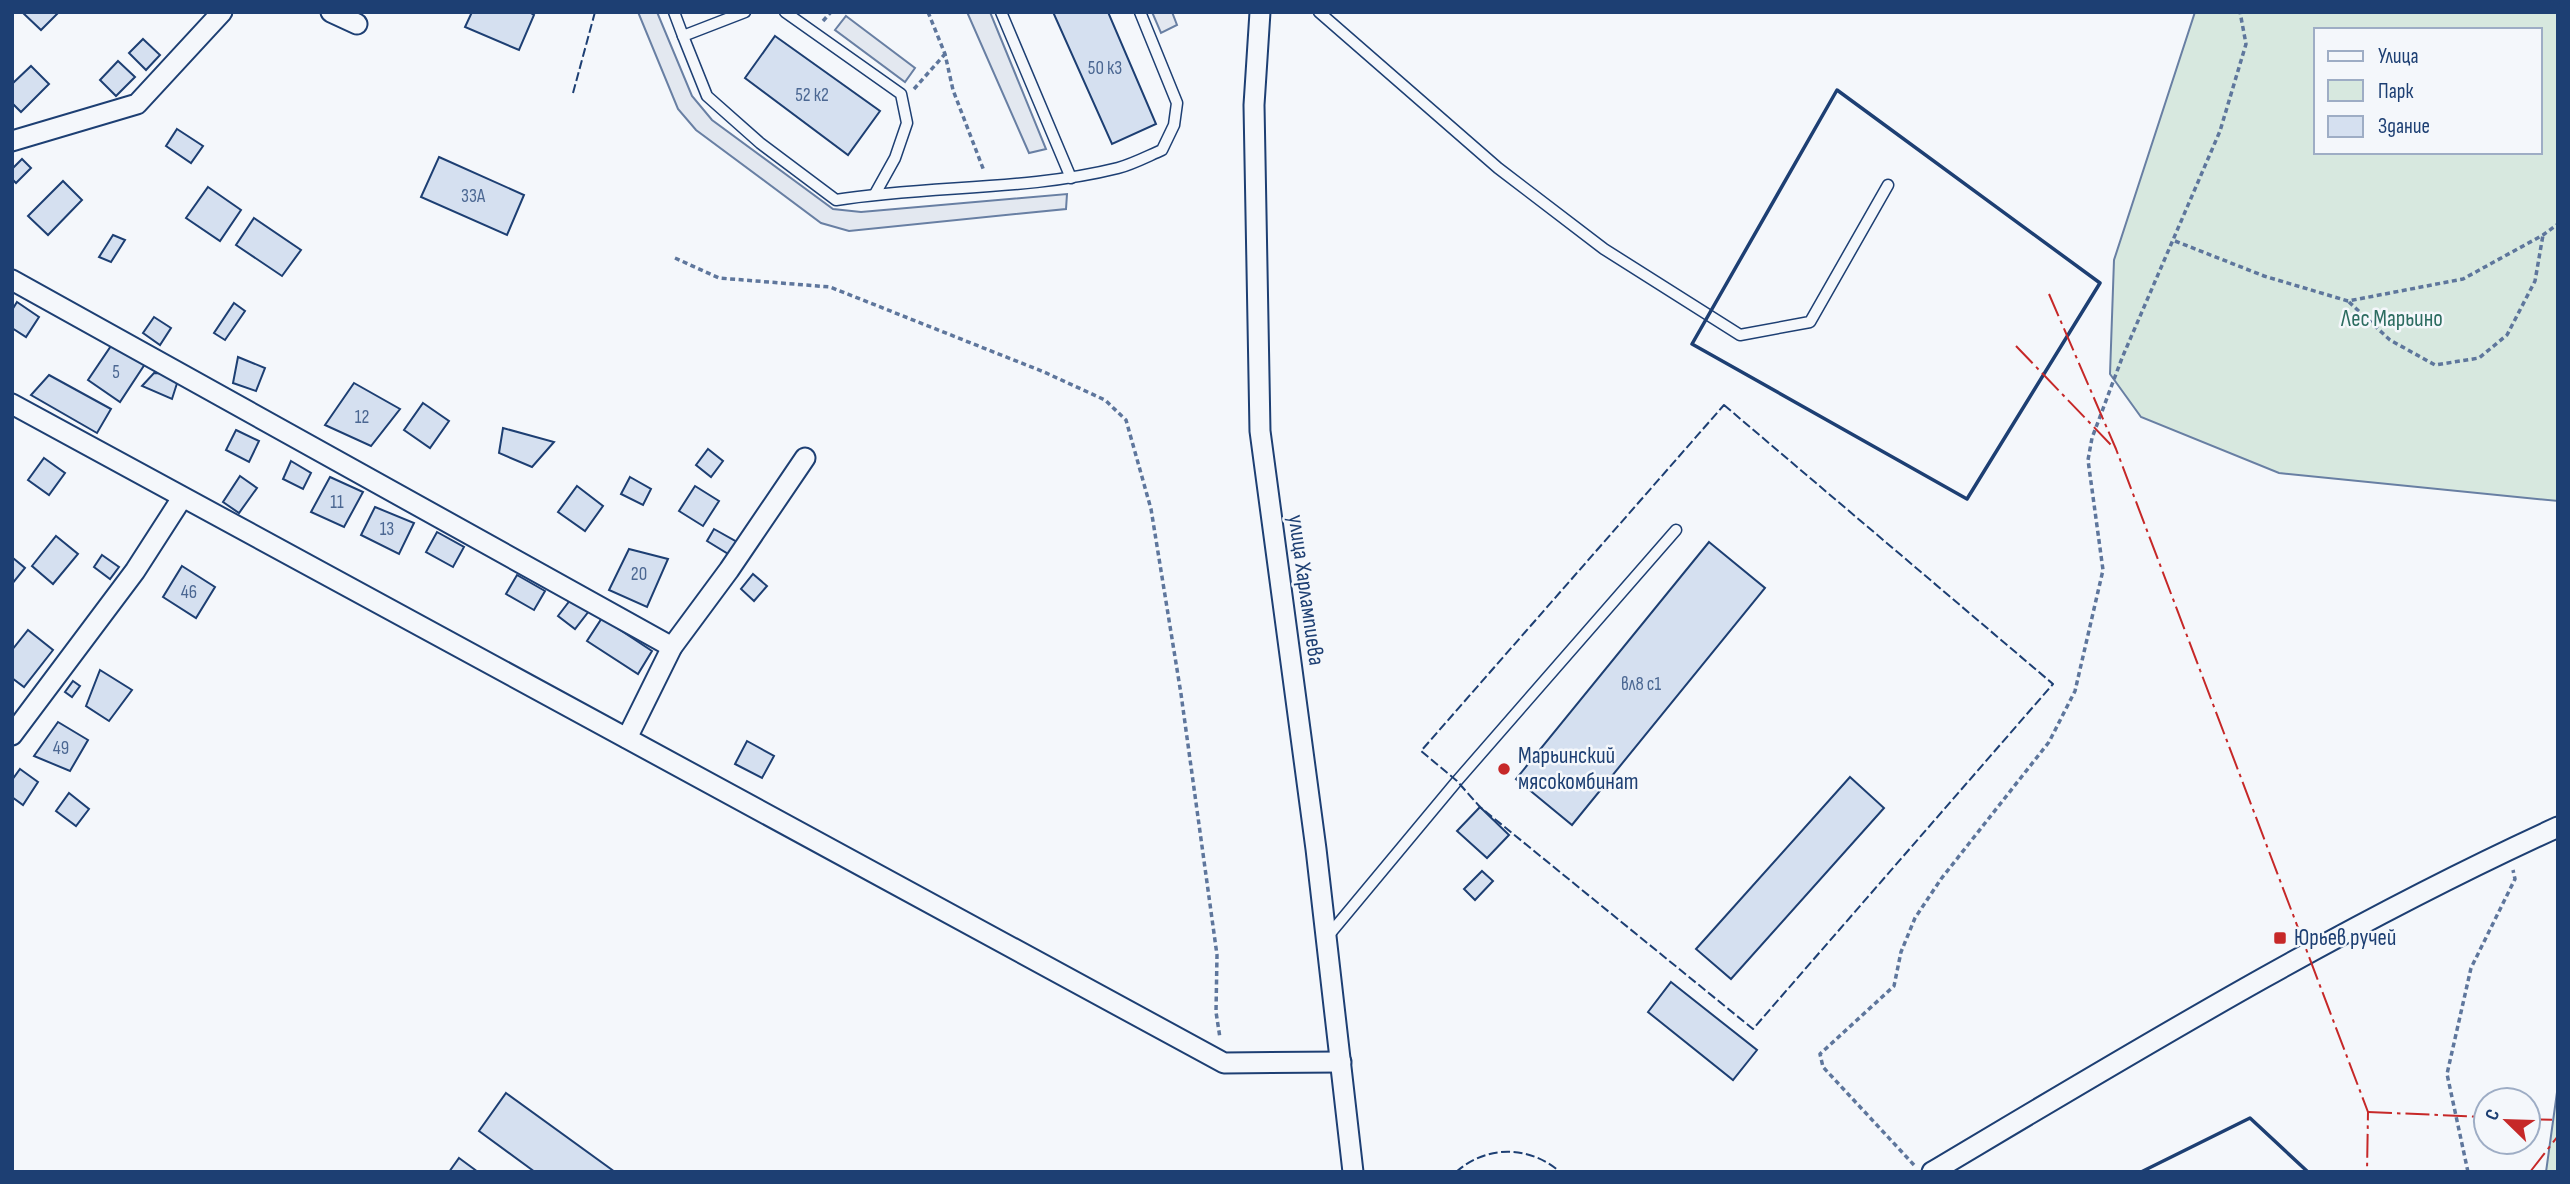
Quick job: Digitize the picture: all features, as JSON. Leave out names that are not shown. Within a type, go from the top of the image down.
[{"type":"street","points":[[12,141],[136,104],[222,12]]},
{"type":"street","points":[[331,12],[357,24]]},
{"type":"street","name":"улица Харлампиева","points":[[1260,12],[1254,118],[1260,431],[1316,849],[1324,941],[1353,1172]]},
{"type":"street","points":[[12,280],[671,647]]},
{"type":"street","points":[[12,404],[1224,1063],[1341,1062]]},
{"type":"street","points":[[627,738],[671,647],[729,570],[806,458]]},
{"type":"street","points":[[12,735],[135,571],[182,498]]},
{"type":"street","points":[[1932,1172],[2289,962],[2510,848],[2558,827]]},
{"type":"lane","points":[[674,12],[708,96],[760,143],[836,200],[875,194],[1071,178],[1121,168],[1162,150],[1174,125],[1177,103],[1140,12]]},
{"type":"lane","points":[[683,36],[746,12]]},
{"type":"lane","points":[[785,12],[901,94],[907,123],[895,158],[875,194]]},
{"type":"lane","points":[[1001,12],[1071,178]]},
{"type":"lane","points":[[1319,12],[1498,168],[1604,249],[1740,335],[1810,322],[1888,185]]},
{"type":"lane","points":[[1324,941],[1457,781],[1676,530]]},
{"type":"path","points":[[928,12],[945,54],[953,90],[984,167],[985,185]]},
{"type":"path","points":[[1919,1172],[1824,1067],[1820,1054],[1894,986],[1901,952],[1915,918],[1941,878],[2049,743],[2075,691],[2102,570],[2088,460],[2092,438],[2122,358],[2220,131],[2246,44],[2240,12]]},
{"type":"path","points":[[901,94],[912,90],[945,54]]},
{"type":"path","points":[[2348,301],[2463,279],[2558,224]]},
{"type":"path","points":[[2174,241],[2264,276],[2348,301],[2390,341],[2435,365],[2480,358],[2507,335],[2535,281],[2543,235]]},
{"type":"path","points":[[675,258],[719,278],[830,287],[1044,372],[1105,400],[1126,420],[1152,509],[1181,694],[1217,955],[1216,1012],[1224,1063]]},
{"type":"path","points":[[2468,1172],[2447,1074],[2471,968],[2515,879],[2510,848]]},
{"type":"green space","name":"Лес Марьино","points":[[2195,12],[2558,12],[2558,501],[2279,473],[2141,417],[2110,374],[2114,260]]},
{"type":"green space","points":[[2558,1085],[2558,1172],[2546,1172]]},
{"type":"shaded area","points":[[638,12],[657,12],[692,96],[712,120],[833,209],[861,212],[1067,194],[1066,209],[849,231],[821,223],[696,130],[678,109]]},
{"type":"shaded area","points":[[967,12],[990,12],[1046,149],[1029,153]]},
{"type":"shaded area","points":[[1152,12],[1172,12],[1177,25],[1161,33]]},
{"type":"shaded area","points":[[846,16],[915,68],[905,82],[835,30]]},
{"type":"building","points":[[22,12],[59,12],[41,30]]},
{"type":"building","points":[[472,12],[529,12],[534,15],[519,50],[465,27]]},
{"type":"building","points":[[1053,12],[1108,12],[1156,124],[1112,144]]},
{"type":"building","points":[[775,36],[880,111],[848,155],[745,78]]},
{"type":"building","points":[[143,39],[160,55],[146,70],[129,53]]},
{"type":"building","points":[[118,61],[135,77],[116,96],[100,80]]},
{"type":"building","points":[[31,66],[49,84],[21,112],[12,103],[12,84]]},
{"type":"building","points":[[177,129],[203,146],[191,163],[166,146]]},
{"type":"building","points":[[439,157],[524,195],[507,235],[421,197]]},
{"type":"building","points":[[22,159],[31,168],[16,183],[12,179],[12,169]]},
{"type":"building","points":[[63,181],[82,200],[48,235],[28,216]]},
{"type":"building","points":[[208,187],[241,210],[220,241],[186,218]]},
{"type":"building","points":[[254,218],[301,250],[282,276],[236,245]]},
{"type":"building","points":[[113,235],[125,240],[111,262],[99,257]]},
{"type":"building","points":[[17,302],[39,317],[26,337],[12,328],[12,310]]},
{"type":"building","points":[[234,303],[245,311],[225,340],[214,333]]},
{"type":"building","points":[[154,317],[171,328],[160,345],[143,333]]},
{"type":"building","points":[[113,343],[145,364],[120,402],[88,380]]},
{"type":"building","points":[[238,357],[265,368],[256,391],[233,383]]},
{"type":"building","points":[[154,373],[180,374],[172,399],[142,386]]},
{"type":"building","points":[[49,375],[111,409],[97,433],[31,395]]},
{"type":"building","points":[[354,383],[400,409],[371,446],[325,425]]},
{"type":"building","points":[[423,403],[449,421],[430,448],[404,430]]},
{"type":"building","points":[[503,428],[554,442],[532,467],[499,453]]},
{"type":"building","points":[[236,430],[259,441],[249,462],[226,450]]},
{"type":"building","points":[[708,449],[723,461],[711,477],[696,465]]},
{"type":"building","points":[[44,458],[65,473],[49,495],[28,480]]},
{"type":"building","points":[[291,461],[311,473],[303,489],[283,479]]},
{"type":"building","points":[[240,476],[257,488],[239,513],[223,502]]},
{"type":"building","points":[[330,477],[363,492],[344,527],[311,512]]},
{"type":"building","points":[[630,477],[651,489],[643,505],[621,494]]},
{"type":"building","points":[[577,486],[603,506],[585,531],[558,512]]},
{"type":"building","points":[[695,486],[719,501],[703,526],[679,511]]},
{"type":"building","points":[[375,507],[414,523],[399,554],[361,535]]},
{"type":"building","points":[[714,529],[737,542],[730,555],[707,541]]},
{"type":"building","points":[[437,532],[464,547],[453,567],[426,552]]},
{"type":"building","points":[[56,536],[78,554],[53,584],[32,566]]},
{"type":"building","points":[[1709,542],[1765,588],[1572,825],[1516,779]]},
{"type":"building","points":[[629,549],[668,559],[647,607],[609,590]]},
{"type":"building","points":[[102,555],[119,567],[110,579],[94,567]]},
{"type":"building","points":[[12,559],[25,568],[12,584]]},
{"type":"building","points":[[182,566],[215,587],[196,618],[163,597]]},
{"type":"building","points":[[753,574],[767,586],[754,601],[741,589]]},
{"type":"building","points":[[517,575],[545,591],[534,610],[506,594]]},
{"type":"building","points":[[571,599],[589,611],[575,629],[558,616]]},
{"type":"building","points":[[602,618],[652,651],[638,674],[587,641]]},
{"type":"building","points":[[28,630],[53,650],[24,687],[12,678],[12,650]]},
{"type":"building","points":[[100,670],[132,690],[109,721],[86,706]]},
{"type":"building","points":[[73,681],[80,686],[72,697],[65,692]]},
{"type":"building","points":[[58,722],[88,740],[70,771],[34,756]]},
{"type":"building","points":[[747,741],[774,756],[762,778],[735,764]]},
{"type":"building","points":[[20,769],[38,782],[23,805],[12,797],[12,780]]},
{"type":"building","points":[[1850,777],[1884,808],[1731,979],[1696,949]]},
{"type":"building","points":[[69,793],[89,809],[76,826],[56,811]]},
{"type":"building","points":[[1480,807],[1509,835],[1487,858],[1457,831]]},
{"type":"building","points":[[1482,871],[1493,881],[1475,900],[1464,889]]},
{"type":"building","points":[[1671,982],[1757,1050],[1733,1080],[1648,1012]]},
{"type":"building","points":[[506,1093],[615,1172],[535,1172],[479,1131]]},
{"type":"building","points":[[459,1158],[478,1172],[449,1172]]},
{"type":"fence","points":[[573,93],[595,12]]},
{"type":"fence","points":[[1724,405],[2053,684],[1753,1029],[1480,807],[1457,781],[1421,751],[1724,405]]},
{"type":"fence","points":[[1456,1172],[1481,1157],[1508,1152],[1535,1157],[1560,1172]]},
{"type":"wall","points":[[1837,90],[2100,283],[1967,499],[1692,344],[1837,90]]},
{"type":"wall","points":[[2141,1172],[2250,1118],[2308,1172]]},
{"type":"power","points":[[2049,294],[2116,449],[2368,1112],[2367,1172]]},
{"type":"power","points":[[2016,346],[2113,447]]},
{"type":"power","points":[[2368,1112],[2472,1116]]},
{"type":"power","points":[[2542,1119],[2558,1120]]},
{"type":"power","points":[[2530,1172],[2558,1136]]},
{"type":"place","name":"Марьинский мясокомбинат","points":[[1504,769]]},
{"type":"place","name":"Юрьев ручей","points":[[2280,938]]}]
